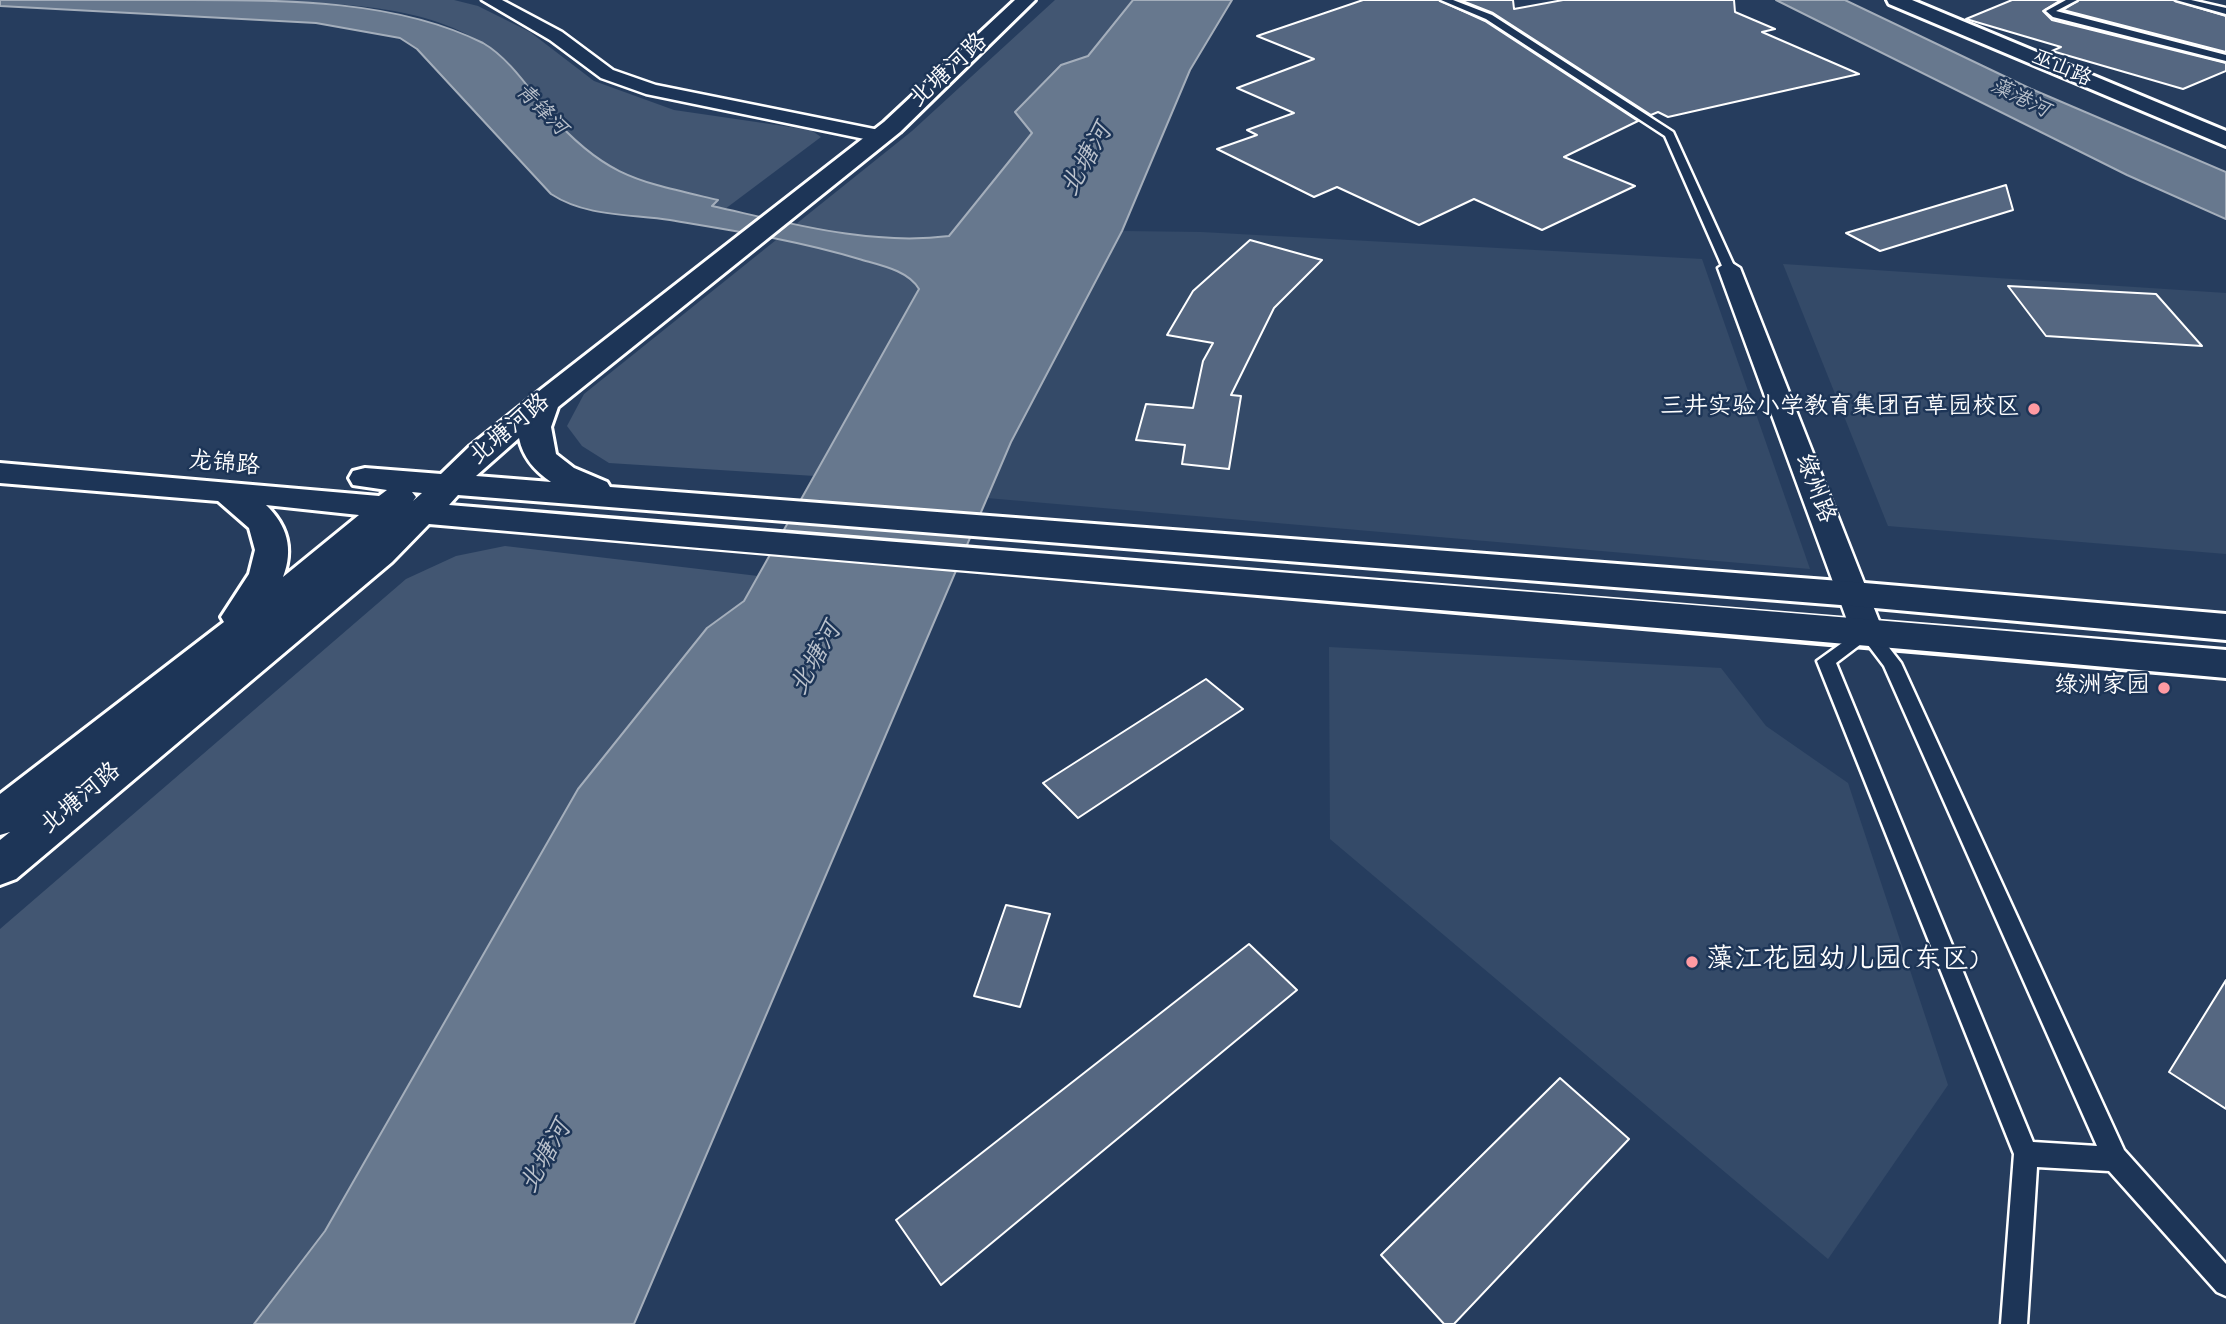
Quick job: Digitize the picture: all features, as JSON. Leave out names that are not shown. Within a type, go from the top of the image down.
[{"type":"main road","name":"北塘河路","points":[[870,134],[1010,0]]},
{"type":"main road","name":"北塘河路","points":[[0,818],[341,550],[481,453],[732,242],[870,134],[1026,0]]},
{"type":"main road","name":"巫山路","points":[[1896,0],[2226,139]]},
{"type":"main road","name":"北塘河路","points":[[0,866],[380,554],[447,450],[732,242]]},
{"type":"main road","points":[[545,401],[535,428],[539,452],[548,466],[565,478],[623,499]]},
{"type":"main road","name":"龙锦路","points":[[0,446],[417,498]]},
{"type":"main road","name":"龙锦路","points":[[0,473],[229,492],[417,498]]},
{"type":"main road","points":[[221,644],[264,585],[272,553],[266,526],[229,492]]},
{"type":"main road","points":[[417,498],[623,499],[787,509],[971,543],[2226,664]]},
{"type":"main road","points":[[417,498],[769,544],[971,543],[1853,594],[2226,627]]},
{"type":"street","points":[[490,0],[556,36],[607,74],[652,90],[870,134]]},
{"type":"street","name":"绿州路","points":[[1729,268],[1867,631]]},
{"type":"lane","points":[[1445,0],[1489,17],[1669,134],[1729,268]]},
{"type":"lane","points":[[2073,0],[2050,10],[2056,15],[2226,58]]},
{"type":"lane","points":[[2180,0],[2226,11]]},
{"type":"lane","points":[[2014,1324],[2026,1154],[1826,662],[1867,631],[1892,663],[2115,1159],[2226,1283]]},
{"type":"lane","points":[[2026,1154],[2115,1159]]},
{"type":"shaded area","points":[[251,0],[454,0],[478,6],[530,32],[594,81],[674,110],[811,130],[821,137],[725,209],[711,206],[717,200],[628,175],[591,153],[573,138],[493,51],[439,22],[377,8]]},
{"type":"shaded area","points":[[1055,0],[1133,0],[1088,56],[1061,65],[1016,111],[1032,133],[919,289],[815,476],[609,463],[582,446],[567,426],[584,394],[912,131]]},
{"type":"shaded area","points":[[1122,231],[1201,232],[1702,259],[1810,569],[987,498],[1011,442]]},
{"type":"shaded area","name":"三井实验小学教育集团百草园校区","points":[[1783,264],[2226,293],[2226,554],[1888,526]]},
{"type":"shaded area","points":[[505,546],[758,576],[744,601],[707,628],[325,1231],[254,1324],[0,1324],[0,929],[406,579],[456,556]]},
{"type":"shaded area","name":"藻江花园幼儿园(东区)","points":[[1329,647],[1721,668],[1766,726],[1848,783],[1948,1085],[1828,1259],[1330,839]]},
{"type":"water","points":[[0,0],[303,2],[378,10],[415,18],[450,29],[492,49],[510,65],[568,134],[587,151],[624,173],[644,181],[718,200],[712,206],[770,219],[860,235],[919,238],[949,236],[1032,133],[1015,112],[1061,65],[1088,56],[1133,0],[1232,0],[1190,70],[1122,231],[1011,442],[634,1324],[254,1324],[325,1231],[578,789],[707,628],[744,601],[919,289],[908,277],[892,269],[812,246],[670,220],[593,211],[565,201],[551,194],[417,49],[400,38],[316,23],[0,6]]},
{"type":"water","name":"藻港河","points":[[1776,0],[1845,0],[2029,88],[2226,172],[2226,219],[2127,175]]},
{"type":"building","points":[[1363,0],[1439,0],[1485,21],[1638,121],[1564,157],[1635,186],[1542,230],[1474,199],[1419,225],[1337,187],[1314,197],[1217,149],[1257,135],[1247,130],[1294,113],[1237,88],[1314,59],[1257,36]]},
{"type":"building","points":[[1460,0],[1513,0],[1514,9],[1563,0],[1734,0],[1735,12],[1775,29],[1762,32],[1859,74],[1668,117],[1658,112],[1651,115],[1493,13]]},
{"type":"building","points":[[2012,0],[2061,0],[2043,11],[2052,20],[2226,63],[2226,71],[2183,89],[2052,51],[2061,47],[1966,19]]},
{"type":"building","points":[[2079,0],[2173,0],[2226,16],[2226,52],[2063,10]]},
{"type":"building","points":[[2006,185],[2013,210],[1880,251],[1846,233]]},
{"type":"building","points":[[1250,240],[1322,260],[1274,308],[1231,395],[1241,396],[1229,469],[1182,464],[1185,445],[1136,440],[1146,404],[1193,408],[1203,361],[1213,343],[1167,335],[1193,291]]},
{"type":"building","points":[[2008,286],[2156,294],[2202,346],[2046,336]]},
{"type":"building","points":[[1206,679],[1243,709],[1078,818],[1043,783]]},
{"type":"building","points":[[1006,905],[1050,914],[1020,1007],[974,996]]},
{"type":"building","points":[[1249,944],[1297,990],[941,1285],[896,1220]]},
{"type":"building","points":[[2226,980],[2226,1109],[2169,1072]]},
{"type":"building","points":[[1560,1078],[1629,1139],[1454,1324],[1444,1324],[1381,1255]]},
{"type":"place","name":"三井实验小学教育集团百草园校区","points":[[2034,409]]},
{"type":"place","name":"绿洲家园","points":[[2164,688]]},
{"type":"place","name":"藻江花园幼儿园(东区)","points":[[1692,962]]},
{"type":"water label","name":"青锋河","points":[[540,111]]},
{"type":"water label","name":"北塘河","points":[[1089,161]]},
{"type":"water label","name":"北塘河","points":[[818,660]]},
{"type":"water label","name":"北塘河","points":[[548,1158]]}]
